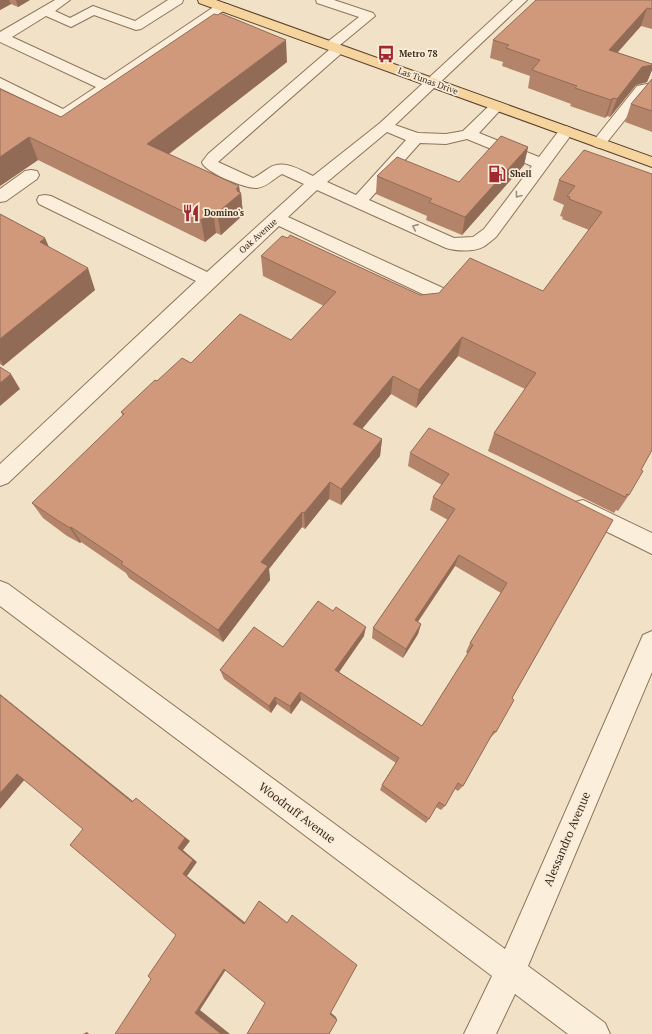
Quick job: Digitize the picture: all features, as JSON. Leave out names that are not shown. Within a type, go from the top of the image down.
[{"type":"main road","name":"Las Tunas Drive","points":[[204,0],[652,162]]},
{"type":"street","points":[[64,0],[45,11],[12,24],[1,37],[106,86]]},
{"type":"street","points":[[45,11],[72,23],[93,10],[136,26],[177,0]]},
{"type":"street","points":[[322,0],[368,16],[210,162],[213,166],[253,183],[261,181],[281,168],[452,244],[477,243],[490,233],[566,131]]},
{"type":"street","name":"Oak Avenue","points":[[0,477],[276,218],[315,183],[385,126],[521,0]]},
{"type":"street","points":[[0,82],[64,115],[223,7]]},
{"type":"street","points":[[599,143],[647,84]]},
{"type":"street","points":[[385,126],[416,138],[446,139],[468,134],[479,126],[497,106]]},
{"type":"street","points":[[468,134],[542,164]]},
{"type":"street","points":[[358,202],[416,138]]},
{"type":"street","points":[[0,197],[31,175]]},
{"type":"street","points":[[45,200],[210,280]]},
{"type":"street","points":[[276,218],[437,293]]},
{"type":"street","points":[[568,501],[652,544]]},
{"type":"street","name":"Woodruff Avenue","points":[[0,592],[594,1034]]},
{"type":"street","name":"Alessandro Avenue","points":[[480,1034],[510,972],[652,643]]},
{"type":"building","points":[[536,0],[652,0],[652,9],[647,8],[609,50],[652,65],[642,67],[617,99],[613,98],[611,100],[575,88],[577,86],[532,70],[540,60],[506,48],[509,45],[493,40]]},
{"type":"building","points":[[220,13],[286,40],[147,144],[239,186],[236,189],[241,193],[217,213],[213,210],[201,220],[29,137],[0,157],[0,89],[61,117],[214,14],[218,15]]},
{"type":"building","points":[[652,79],[652,111],[631,104]]},
{"type":"building","points":[[501,136],[528,147],[465,217],[429,202],[432,199],[377,176],[397,157],[459,182]]},
{"type":"building","points":[[584,150],[652,174],[652,450],[641,470],[643,471],[629,495],[627,494],[625,497],[494,433],[536,373],[462,337],[419,390],[393,376],[353,424],[382,439],[341,489],[330,482],[304,513],[302,512],[261,562],[268,566],[218,630],[121,564],[123,562],[32,503],[124,414],[121,412],[155,380],[157,381],[182,358],[191,363],[240,314],[291,340],[336,292],[261,256],[282,236],[288,238],[290,235],[420,295],[439,293],[470,258],[543,291],[602,212],[569,199],[570,197],[567,196],[575,186],[559,180]]},
{"type":"building","points":[[0,214],[45,238],[40,242],[88,268],[0,339]]},
{"type":"building","points":[[0,367],[11,374],[0,383]]},
{"type":"building","points":[[429,428],[613,520],[512,698],[514,700],[496,732],[494,731],[463,786],[458,783],[445,806],[439,802],[429,819],[382,785],[399,758],[300,692],[290,706],[275,697],[269,706],[220,670],[254,627],[283,647],[318,601],[333,611],[336,607],[366,627],[335,670],[422,726],[473,645],[470,643],[507,583],[459,555],[415,620],[421,624],[406,649],[373,628],[455,509],[433,497],[449,474],[410,453]]},
{"type":"building","points":[[0,695],[132,802],[136,798],[185,838],[178,848],[193,860],[183,874],[244,924],[259,901],[287,923],[292,915],[357,965],[330,1014],[337,1020],[329,1034],[247,1034],[265,1003],[224,969],[195,1013],[221,1034],[115,1034],[151,979],[148,976],[176,935],[70,845],[83,829],[17,774],[0,793]]},
{"type":"place","name":"Metro 78","points":[[386,54]]},
{"type":"place","name":"Shell","points":[[497,174]]},
{"type":"place","name":"Domino's","points":[[191,213]]}]
